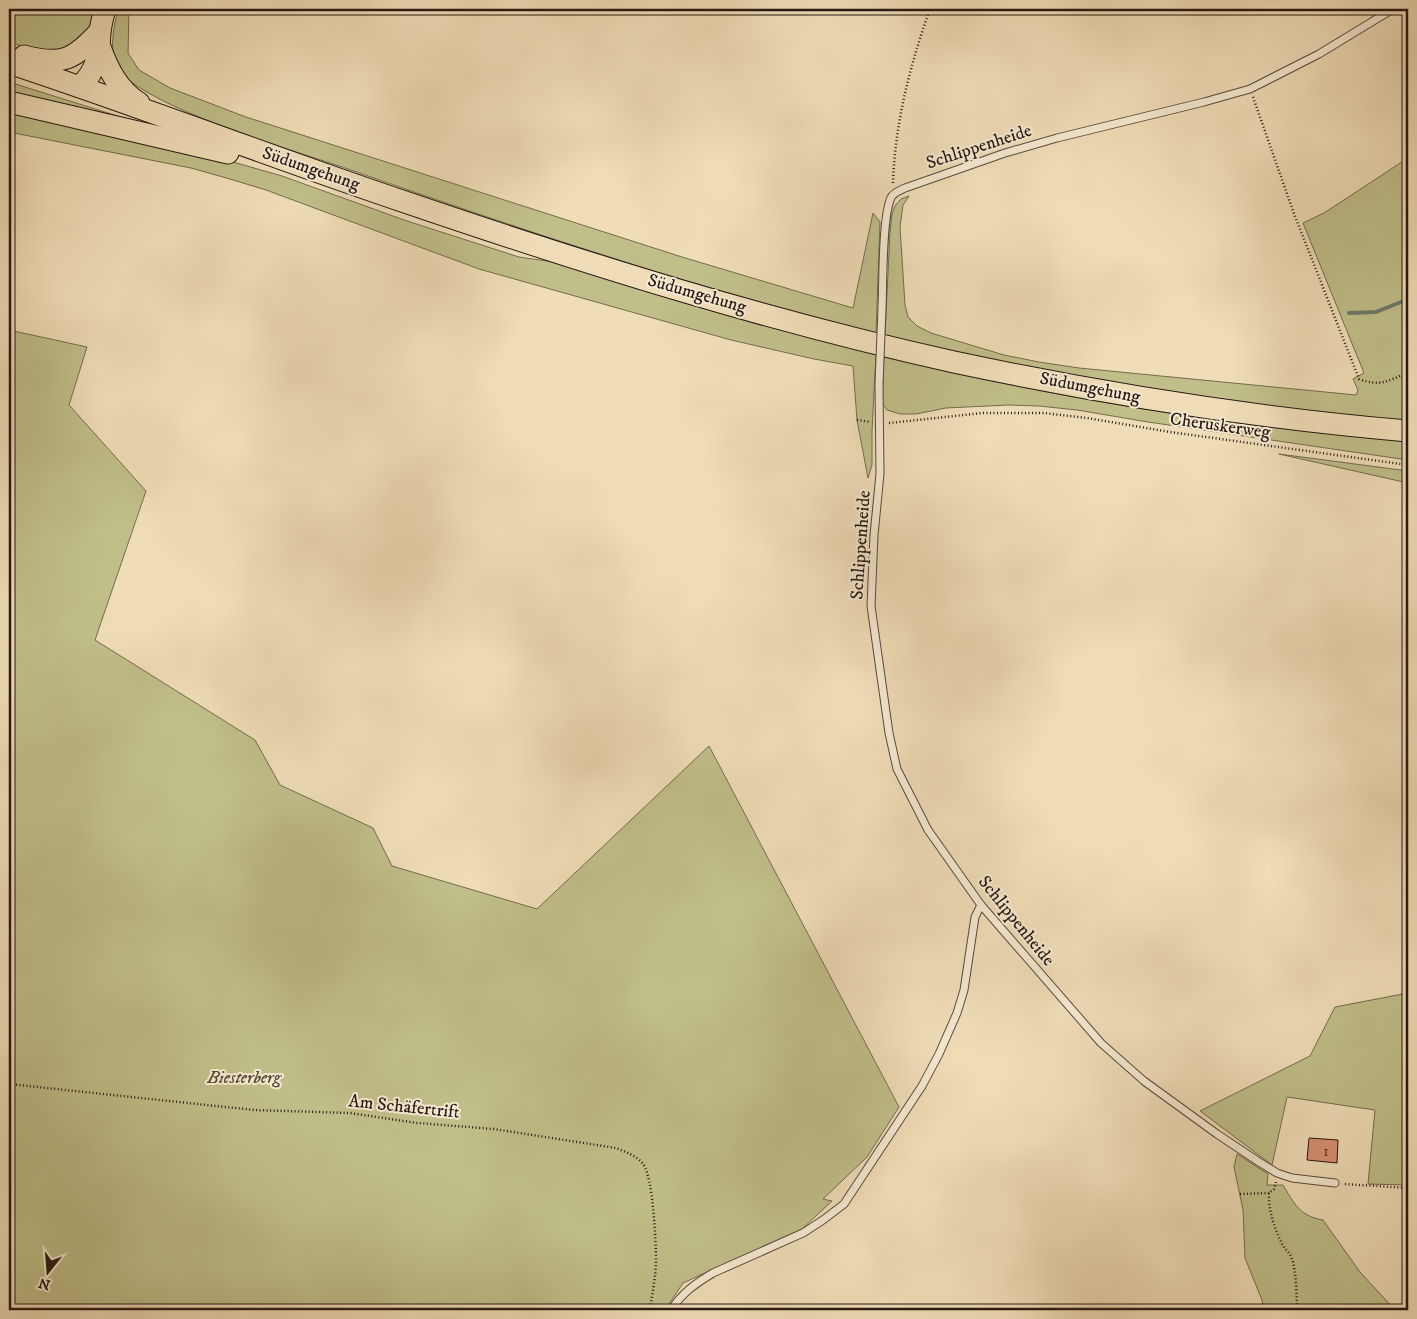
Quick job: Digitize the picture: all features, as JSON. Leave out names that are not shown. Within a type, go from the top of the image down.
[{"type":"main road","points":[[80,86],[92,73],[105,9]]},
{"type":"main road","points":[[9,53],[45,62],[61,61],[100,39]]},
{"type":"main road","points":[[100,39],[106,64],[115,80],[129,97],[160,116]]},
{"type":"main road","name":"Südumgehung","points":[[9,63],[80,86],[321,173],[542,247],[668,286],[823,330],[950,361],[1154,400],[1303,420],[1408,431]]},
{"type":"main road","points":[[9,102],[193,144],[262,162],[321,173]]},
{"type":"lane","name":"Schlippenheide","points":[[1335,1183],[1292,1178],[1277,1173],[1217,1134],[1144,1081],[1101,1043],[981,905],[928,830],[897,769],[889,733],[871,606],[874,535],[880,474],[879,384],[886,224],[888,204],[893,195],[905,188],[1005,153],[1250,89],[1319,54],[1393,9]]},
{"type":"lane","points":[[671,1310],[680,1297],[699,1281],[802,1233],[844,1204],[922,1086],[939,1054],[960,1006],[969,962],[975,917],[981,905]]},
{"type":"path","points":[[893,195],[896,146],[903,104],[930,9]]},
{"type":"path","points":[[1250,89],[1293,212],[1359,379],[1373,384],[1390,381],[1408,372]]},
{"type":"path","name":"Cheruskerweg","points":[[857,420],[879,424],[982,413],[1044,413],[1408,465]]},
{"type":"path","name":"Am Schäfertrift","points":[[9,1084],[254,1110],[350,1113],[417,1123],[494,1129],[616,1148],[630,1154],[643,1164],[648,1172],[656,1261],[650,1310]]},
{"type":"path","points":[[1335,1183],[1408,1188]]},
{"type":"path","points":[[1240,1194],[1269,1193],[1271,1214],[1284,1246],[1292,1258],[1297,1310]]},
{"type":"green space","points":[[9,9],[95,9],[92,22],[82,40],[65,49],[45,52],[9,42]]},
{"type":"green space","points":[[118,9],[129,9],[128,53],[139,70],[170,88],[246,117],[682,257],[853,308],[873,213],[880,222],[876,333],[713,289],[582,248],[261,140],[188,112],[157,98],[132,83],[118,68],[113,54],[113,46]]},
{"type":"green space","points":[[9,82],[172,133],[9,92]]},
{"type":"green space","points":[[9,109],[205,154],[282,176],[407,221],[519,257],[554,262],[759,323],[876,355],[872,465],[868,478],[857,420],[853,366],[731,340],[479,269],[266,190],[191,168],[9,132]]},
{"type":"green space","points":[[1408,158],[1408,421],[1267,407],[1161,392],[1035,369],[885,336],[892,214],[895,206],[901,199],[909,196],[903,205],[900,227],[905,305],[908,317],[917,326],[931,333],[1004,355],[1079,368],[1356,395],[1358,390],[1353,379],[1364,373],[1303,223],[1324,213]]},
{"type":"green space","name":"Biesterberg","points":[[9,330],[87,347],[69,405],[146,491],[95,640],[255,740],[280,785],[373,828],[392,866],[537,909],[709,746],[899,1107],[867,1157],[823,1199],[832,1201],[802,1229],[683,1283],[665,1310],[9,1310]]},
{"type":"green space","points":[[884,357],[1079,398],[1145,409],[1276,428],[1408,441],[1408,460],[1077,410],[1039,406],[1008,405],[946,408],[916,414],[900,414],[887,410],[882,403]]},
{"type":"green space","points":[[1279,454],[1408,471],[1408,483]]},
{"type":"green space","points":[[1408,993],[1408,1185],[1368,1184],[1375,1110],[1287,1097],[1272,1165],[1200,1111],[1310,1056],[1335,1007]]},
{"type":"green space","points":[[1237,1154],[1268,1174],[1267,1185],[1283,1185],[1298,1208],[1308,1215],[1323,1220],[1360,1272],[1395,1310],[1264,1310],[1262,1300],[1245,1258],[1243,1210],[1234,1167]]},
{"type":"building","points":[[1309,1138],[1338,1140],[1337,1163],[1307,1160]]},
{"type":"waterway","points":[[1349,313],[1376,312],[1401,302],[1408,303]]}]
